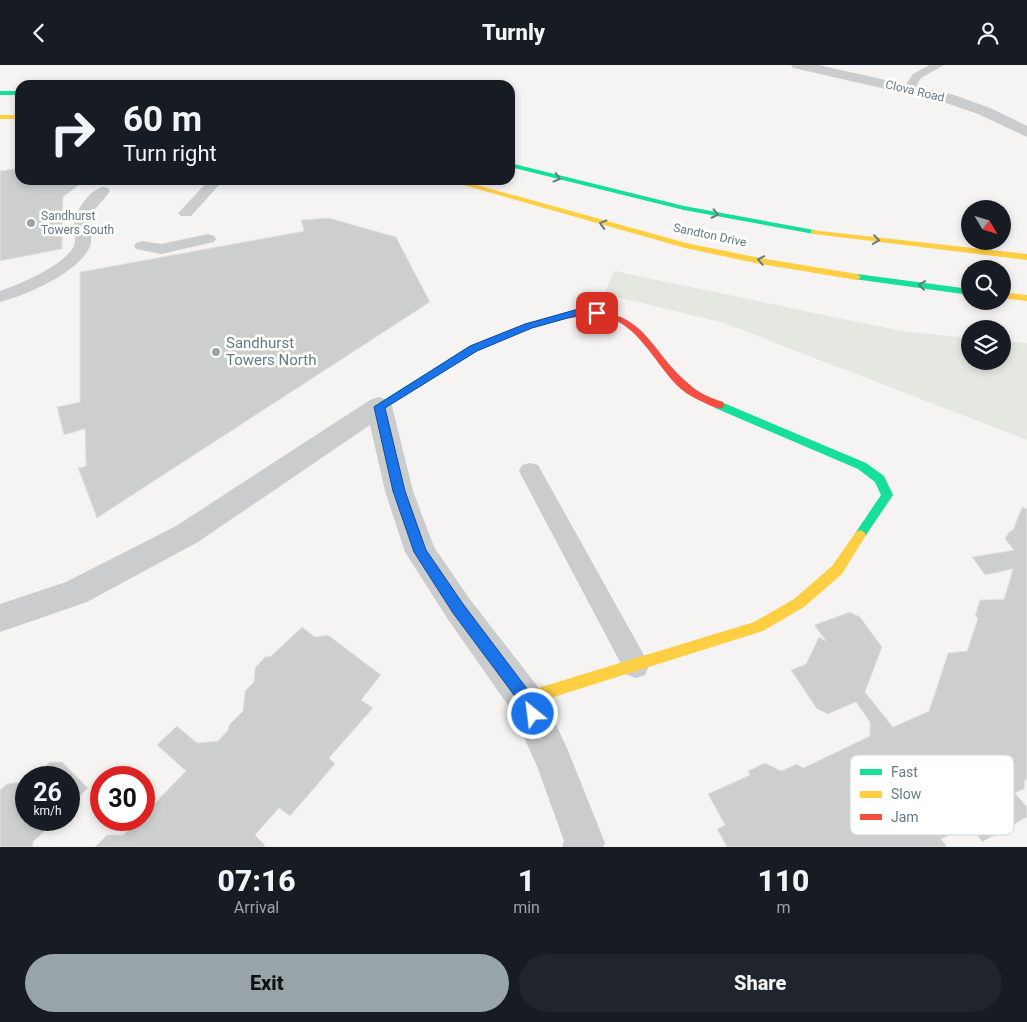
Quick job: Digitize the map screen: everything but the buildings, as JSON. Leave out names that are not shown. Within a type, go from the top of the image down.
[{"type":"main road","points":[[0,93],[15,93]]},
{"type":"main road","points":[[0,117],[15,117]]},
{"type":"main road","name":"Sandton Drive","points":[[515,166],[603,190],[742,220],[892,243],[1027,257]]},
{"type":"main road","name":"Sandton Drive","points":[[467,185],[599,223],[685,245],[800,267],[961,291]]},
{"type":"main road","points":[[1011,296],[1027,298]]},
{"type":"main road","points":[[379,407],[473,348],[528,326],[582,311],[612,315],[636,329],[683,386],[712,402],[862,466],[880,479],[887,495],[837,570],[799,603],[758,627],[525,699]]},
{"type":"street","name":"Clova Road","points":[[798,65],[948,99],[984,111],[1027,132]]},
{"type":"street","points":[[0,618],[76,591],[187,534],[379,407],[399,491],[420,552],[458,609],[525,699],[554,761],[585,846]]},
{"type":"lane","points":[[909,89],[918,76],[938,65]]},
{"type":"lane","points":[[186,213],[212,185]]},
{"type":"lane","points":[[0,297],[58,269],[76,256],[82,245],[82,223],[88,206],[103,191]]},
{"type":"lane","points":[[142,247],[161,249],[208,239]]},
{"type":"lane","points":[[530,471],[636,665]]},
{"type":"shaded area","points":[[614,271],[901,331],[961,337],[961,370],[1011,370],[1011,342],[1027,343],[1027,440],[724,323],[605,294]]},
{"type":"traffic: fast","points":[[0,93],[15,93]]},
{"type":"traffic: fast","points":[[515,166],[684,208],[814,232]]},
{"type":"traffic: fast","points":[[857,277],[961,291]]},
{"type":"traffic: fast","points":[[379,406],[473,348],[528,326],[565,316]]},
{"type":"traffic: fast","points":[[719,405],[862,466],[880,479],[887,495],[860,535]]},
{"type":"traffic: slow","points":[[0,117],[15,117]]},
{"type":"traffic: slow","points":[[468,185],[685,245],[755,260],[857,277]]},
{"type":"traffic: slow","points":[[814,232],[1027,257]]},
{"type":"traffic: slow","points":[[1011,296],[1027,298]]},
{"type":"traffic: slow","points":[[525,699],[758,627],[799,603],[837,570],[860,535]]},
{"type":"traffic: jam","points":[[565,316],[587,312],[605,314],[620,320],[634,329],[646,341],[685,387],[719,405]]},
{"type":"place","name":"Sandhurst Towers South","points":[[31,223]]},
{"type":"place","name":"Sandhurst Towers North","points":[[216,352]]},
{"type":"route","points":[[533,714],[525,699],[458,609],[420,552],[399,491],[379,407],[473,348],[528,326],[582,311],[597,313]]}]
